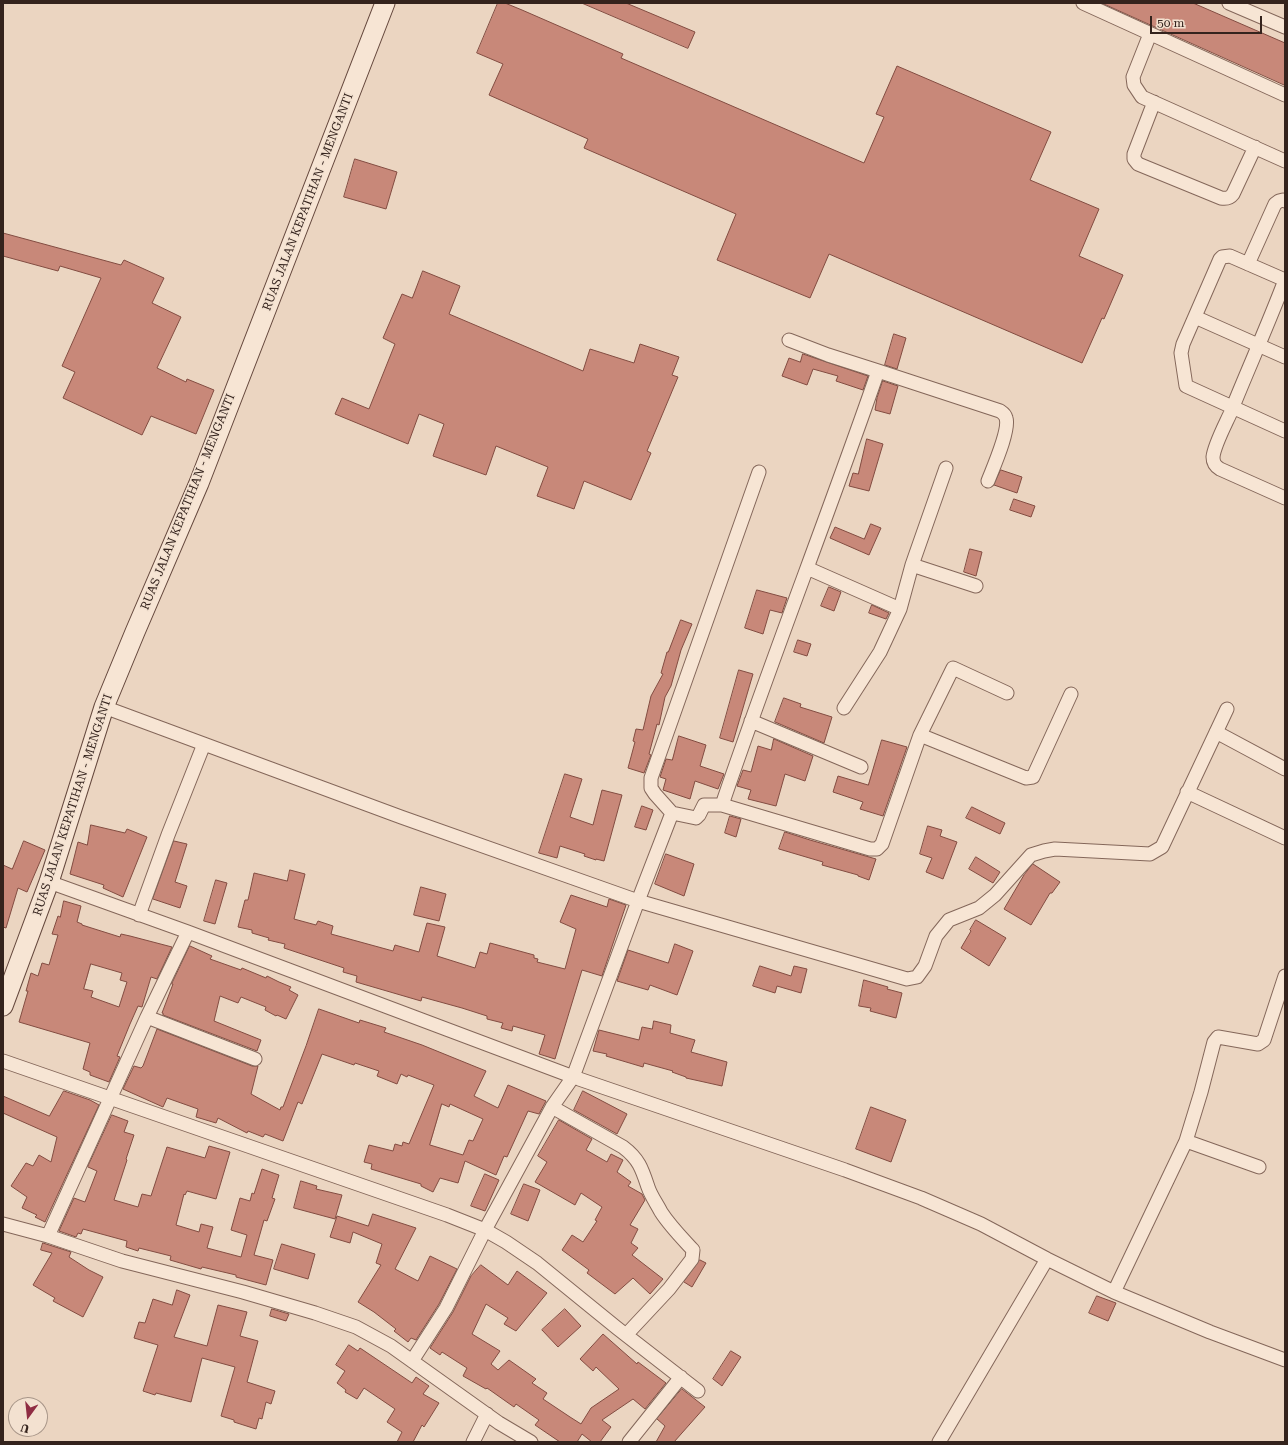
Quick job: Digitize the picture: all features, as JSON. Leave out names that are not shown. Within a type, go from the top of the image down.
[{"type":"main road","name":"RUAS JALAN KEPATIHAN - MENGANTI","points":[[3,1006],[49,882],[104,707],[199,483],[385,3]]},
{"type":"street","points":[[1083,3],[1285,95]]},
{"type":"street","points":[[1229,3],[1285,26]]},
{"type":"street","points":[[1150,34],[1133,77],[1134,85],[1142,97],[1285,161]]},
{"type":"street","points":[[1154,102],[1134,154],[1134,159],[1138,164],[1227,199],[1233,194],[1254,147]]},
{"type":"street","points":[[1248,264],[1275,204],[1279,201],[1285,201]]},
{"type":"street","points":[[1285,431],[1232,408],[1186,386],[1181,353],[1183,344],[1222,256],[1230,256],[1285,280],[1259,346],[1232,408],[1213,458],[1216,467],[1285,498]]},
{"type":"street","points":[[1195,317],[1285,357]]},
{"type":"street","points":[[789,340],[828,355],[1000,411],[1007,419],[1007,428],[988,481]]},
{"type":"street","points":[[722,805],[878,371]]},
{"type":"street","points":[[844,708],[880,652],[900,609],[912,565],[946,468]]},
{"type":"street","points":[[759,472],[651,778],[651,788],[672,812],[696,818],[704,805],[722,805],[870,849],[878,849],[882,844],[920,735],[953,668],[1007,693]]},
{"type":"street","points":[[912,565],[976,586]]},
{"type":"street","points":[[808,568],[900,609]]},
{"type":"street","points":[[920,735],[1026,778],[1033,776],[1070,694]]},
{"type":"street","points":[[104,707],[401,817],[638,901],[907,979],[918,977],[925,966],[936,936],[949,920],[978,908],[990,900],[1031,855],[1055,849],[1150,854],[1162,847],[1226,709]]},
{"type":"street","points":[[751,721],[861,767]]},
{"type":"street","points":[[1216,732],[1285,769]]},
{"type":"street","points":[[139,915],[168,835],[204,744]]},
{"type":"street","points":[[1188,792],[1285,838]]},
{"type":"street","points":[[412,1361],[446,1308],[485,1230],[552,1107],[574,1077],[672,812]]},
{"type":"street","points":[[49,882],[188,932],[574,1077],[838,1167],[921,1198],[981,1224],[1114,1292],[1210,1332],[1285,1360]]},
{"type":"street","points":[[48,1236],[147,1017],[188,932]]},
{"type":"street","points":[[1114,1292],[1186,1141],[1214,1042],[1218,1037],[1258,1044],[1264,1040],[1285,976]]},
{"type":"street","points":[[147,1017],[255,1059]]},
{"type":"street","points":[[3,1061],[447,1215],[485,1230],[537,1263],[698,1391]]},
{"type":"street","points":[[552,1107],[632,1153],[639,1162],[648,1187],[668,1222],[693,1250],[692,1259],[669,1289],[626,1335]]},
{"type":"street","points":[[1186,1141],[1259,1167]]},
{"type":"street","points":[[3,1224],[48,1236],[122,1261],[243,1292],[315,1313],[356,1327],[391,1346],[487,1414],[531,1442]]},
{"type":"street","points":[[939,1442],[1047,1259]]},
{"type":"street","points":[[629,1442],[681,1377]]},
{"type":"street","points":[[472,1442],[487,1414]]},
{"type":"building","points":[[498,3],[505,3],[623,54],[621,58],[864,163],[884,117],[876,114],[897,66],[1051,132],[1030,180],[1099,209],[1079,256],[1123,275],[1104,319],[1102,318],[1082,363],[829,254],[810,298],[717,260],[736,214],[584,148],[588,139],[489,95],[503,64],[477,53]]},
{"type":"building","points":[[582,3],[626,3],[695,32],[688,48]]},
{"type":"building","points":[[1102,3],[1193,3],[1285,43],[1285,85]]},
{"type":"building","points":[[355,159],[397,172],[386,209],[344,197]]},
{"type":"building","points":[[3,233],[121,265],[124,260],[164,278],[152,303],[181,317],[157,368],[186,382],[187,379],[214,390],[196,434],[151,416],[142,435],[63,398],[75,372],[62,366],[101,278],[60,266],[58,271],[3,256]]},
{"type":"building","points":[[423,271],[460,286],[449,314],[583,371],[590,349],[634,363],[640,344],[679,357],[672,375],[678,377],[647,451],[651,453],[631,500],[584,481],[574,509],[537,496],[548,467],[496,446],[486,475],[433,456],[444,424],[419,414],[408,444],[335,414],[342,398],[369,409],[395,344],[383,338],[402,294],[412,298]]},
{"type":"building","points":[[894,334],[906,338],[897,369],[885,365]]},
{"type":"building","points":[[803,354],[868,376],[863,390],[836,381],[838,376],[813,369],[807,385],[782,376],[789,358],[800,362]]},
{"type":"building","points":[[883,381],[898,386],[890,414],[875,410],[877,398]]},
{"type":"building","points":[[867,439],[883,444],[869,491],[849,486],[853,473],[858,474]]},
{"type":"building","points":[[1001,470],[1022,477],[1017,493],[994,485]]},
{"type":"building","points":[[1014,499],[1035,506],[1031,517],[1010,510]]},
{"type":"building","points":[[871,524],[881,528],[869,555],[830,538],[835,527],[864,539]]},
{"type":"building","points":[[970,549],[982,552],[976,576],[964,572]]},
{"type":"building","points":[[829,587],[841,592],[834,611],[821,606]]},
{"type":"building","points":[[757,590],[787,598],[782,613],[770,610],[763,634],[745,628]]},
{"type":"building","points":[[872,605],[889,613],[886,619],[869,613]]},
{"type":"building","points":[[681,620],[692,624],[681,650],[671,686],[665,697],[659,725],[657,724],[649,754],[651,755],[644,773],[628,768],[635,742],[633,741],[636,729],[643,730],[651,696],[663,674],[661,673],[667,652]]},
{"type":"building","points":[[798,640],[811,644],[807,656],[794,652]]},
{"type":"building","points":[[739,670],[753,674],[733,742],[720,738]]},
{"type":"building","points":[[784,698],[801,704],[800,707],[832,717],[824,743],[775,722]]},
{"type":"building","points":[[679,736],[706,745],[700,766],[724,774],[718,789],[695,781],[690,799],[663,790],[666,779],[660,777],[666,759],[672,760]]},
{"type":"building","points":[[774,739],[813,756],[805,781],[785,774],[776,806],[748,799],[751,790],[737,786],[743,770],[751,772],[758,746],[771,750]]},
{"type":"building","points":[[882,740],[907,747],[883,816],[860,809],[863,802],[833,792],[838,776],[868,785]]},
{"type":"building","points":[[565,774],[582,779],[570,817],[593,825],[602,790],[622,795],[604,861],[584,856],[585,854],[560,846],[557,858],[539,853]]},
{"type":"building","points":[[642,806],[653,810],[646,830],[635,827]]},
{"type":"building","points":[[972,807],[1005,823],[1000,834],[966,818]]},
{"type":"building","points":[[730,816],[741,819],[736,837],[725,833]]},
{"type":"building","points":[[91,825],[125,833],[127,829],[147,837],[123,897],[103,888],[104,885],[70,874],[78,842],[87,845]]},
{"type":"building","points":[[928,826],[942,830],[940,836],[957,842],[943,879],[926,872],[932,858],[920,854]]},
{"type":"building","points":[[785,832],[876,859],[869,880],[858,875],[822,865],[823,862],[779,849]]},
{"type":"building","points":[[24,841],[45,850],[27,892],[18,888],[6,928],[3,927],[3,865],[12,869]]},
{"type":"building","points":[[174,841],[187,844],[175,882],[187,886],[180,908],[153,899]]},
{"type":"building","points":[[666,854],[694,864],[684,896],[655,884]]},
{"type":"building","points":[[976,857],[1000,872],[993,883],[969,869]]},
{"type":"building","points":[[1033,864],[1060,882],[1052,893],[1050,893],[1031,925],[1004,909],[1024,875]]},
{"type":"building","points":[[290,870],[305,874],[294,919],[316,925],[318,921],[333,926],[331,934],[393,951],[395,945],[419,952],[427,923],[445,927],[437,956],[475,968],[480,952],[487,954],[490,943],[534,955],[534,958],[538,959],[537,962],[565,969],[576,929],[560,922],[571,895],[607,907],[609,899],[626,905],[602,976],[582,970],[555,1059],[539,1054],[545,1035],[513,1026],[512,1031],[501,1028],[503,1023],[487,1019],[487,1016],[462,1008],[422,997],[421,1001],[356,982],[357,976],[343,972],[344,968],[284,948],[285,944],[268,940],[269,938],[252,933],[252,930],[238,927],[245,900],[248,900],[254,873],[287,881]]},
{"type":"building","points":[[216,880],[227,883],[215,924],[204,921]]},
{"type":"building","points":[[421,887],[446,894],[439,921],[414,915]]},
{"type":"building","points":[[64,901],[81,906],[77,922],[82,925],[120,937],[121,934],[172,947],[157,979],[151,977],[142,1007],[138,1006],[130,1024],[117,1056],[120,1057],[109,1082],[90,1075],[90,1072],[83,1069],[90,1043],[19,1022],[28,991],[26,991],[31,973],[38,976],[42,963],[49,965],[58,935],[52,934],[58,916],[60,917]],"holes":[[[91,964],[122,973],[120,980],[127,982],[119,1007],[91,997],[93,991],[84,989]]]},
{"type":"building","points":[[976,920],[1006,938],[989,966],[961,948]]},
{"type":"building","points":[[675,944],[693,951],[677,995],[650,985],[648,990],[617,981],[628,950],[668,963]]},
{"type":"building","points":[[190,946],[212,956],[210,959],[241,970],[242,968],[266,978],[267,976],[291,987],[289,990],[298,995],[286,1019],[265,1010],[266,1007],[241,997],[238,1003],[220,996],[214,1021],[261,1040],[257,1051],[163,1015],[162,1013],[172,984]]},
{"type":"building","points":[[760,966],[791,976],[794,966],[807,969],[801,993],[777,986],[775,993],[753,986]]},
{"type":"building","points":[[864,980],[902,993],[896,1018],[870,1011],[871,1008],[859,1006]]},
{"type":"building","points":[[319,1009],[359,1023],[360,1020],[386,1028],[384,1032],[422,1045],[486,1071],[474,1096],[498,1108],[508,1085],[546,1101],[539,1114],[528,1111],[507,1157],[504,1156],[496,1175],[465,1161],[458,1183],[440,1178],[433,1192],[421,1186],[421,1184],[371,1169],[372,1164],[364,1162],[369,1145],[393,1151],[395,1144],[402,1146],[403,1142],[409,1144],[434,1085],[408,1075],[407,1077],[401,1074],[397,1084],[377,1076],[379,1071],[355,1063],[354,1065],[322,1054],[302,1104],[298,1102],[283,1141],[265,1134],[263,1137],[248,1131],[247,1133],[218,1118],[216,1123],[196,1117],[198,1109],[167,1098],[163,1107],[123,1089],[134,1066],[141,1068],[143,1066],[157,1029],[252,1066],[258,1066],[251,1094],[280,1110],[281,1107],[283,1107]],"holes":[[[442,1104],[449,1107],[450,1104],[483,1119],[473,1141],[469,1140],[463,1155],[430,1145]]]},
{"type":"building","points":[[654,1021],[671,1025],[670,1033],[695,1040],[691,1052],[727,1062],[722,1086],[686,1078],[672,1072],[673,1071],[644,1063],[643,1067],[606,1056],[607,1054],[593,1051],[599,1030],[639,1040],[642,1027],[652,1029]]},
{"type":"building","points":[[64,1091],[90,1100],[99,1105],[45,1222],[35,1217],[37,1215],[22,1208],[27,1197],[11,1186],[26,1163],[33,1166],[39,1155],[51,1162],[57,1137],[3,1113],[3,1096],[49,1116]]},
{"type":"building","points":[[583,1091],[627,1114],[617,1134],[574,1110]]},
{"type":"building","points":[[871,1107],[906,1120],[891,1162],[856,1149]]},
{"type":"building","points":[[112,1115],[128,1121],[124,1132],[134,1135],[114,1200],[138,1207],[142,1194],[151,1196],[167,1147],[205,1158],[209,1146],[230,1152],[216,1199],[187,1191],[185,1195],[184,1194],[176,1225],[199,1232],[201,1224],[213,1227],[207,1248],[241,1257],[247,1235],[231,1230],[240,1198],[250,1201],[252,1193],[254,1194],[262,1169],[279,1175],[272,1198],[275,1199],[267,1221],[264,1220],[254,1255],[273,1260],[266,1285],[236,1277],[236,1275],[202,1267],[201,1269],[170,1260],[171,1256],[139,1248],[138,1251],[126,1247],[127,1241],[83,1229],[81,1234],[78,1233],[76,1237],[59,1231],[74,1198],[85,1202],[97,1171],[88,1167]]},
{"type":"building","points":[[559,1120],[592,1139],[586,1150],[607,1162],[611,1154],[623,1160],[617,1172],[631,1182],[628,1186],[642,1194],[645,1200],[630,1225],[638,1229],[631,1243],[638,1248],[632,1255],[663,1279],[650,1294],[633,1278],[615,1294],[587,1273],[589,1270],[562,1250],[572,1235],[583,1242],[597,1221],[595,1220],[602,1207],[581,1193],[575,1205],[535,1182],[547,1162],[538,1156]]},
{"type":"building","points":[[485,1174],[499,1180],[485,1211],[471,1206]]},
{"type":"building","points":[[301,1181],[317,1186],[316,1189],[342,1195],[335,1219],[294,1208]]},
{"type":"building","points":[[524,1184],[540,1190],[528,1221],[511,1214]]},
{"type":"building","points":[[373,1214],[416,1228],[395,1269],[418,1281],[430,1256],[457,1269],[439,1304],[416,1340],[411,1338],[408,1342],[394,1331],[396,1329],[358,1302],[381,1265],[376,1263],[382,1244],[353,1232],[350,1243],[330,1237],[337,1216],[368,1226]]},
{"type":"building","points":[[43,1243],[71,1252],[69,1257],[103,1277],[83,1317],[53,1301],[55,1298],[33,1285],[52,1253],[41,1250]]},
{"type":"building","points":[[282,1244],[315,1254],[308,1279],[274,1269]]},
{"type":"building","points":[[700,1260],[706,1263],[692,1287],[684,1282]]},
{"type":"building","points":[[481,1265],[508,1285],[517,1271],[547,1293],[516,1331],[504,1324],[508,1318],[486,1304],[472,1334],[500,1351],[491,1364],[498,1370],[509,1360],[536,1379],[532,1383],[547,1393],[543,1399],[570,1417],[581,1424],[591,1408],[619,1389],[596,1367],[593,1371],[580,1359],[603,1334],[637,1364],[638,1362],[666,1383],[645,1409],[633,1399],[602,1420],[611,1427],[600,1442],[592,1442],[582,1434],[577,1442],[560,1442],[535,1425],[539,1420],[516,1404],[514,1407],[487,1388],[486,1389],[463,1376],[467,1368],[442,1352],[440,1355],[430,1348],[453,1312],[471,1276]]},
{"type":"building","points":[[177,1290],[190,1295],[174,1337],[207,1346],[218,1305],[247,1312],[240,1336],[258,1341],[247,1382],[275,1391],[271,1404],[266,1402],[262,1419],[259,1418],[256,1429],[221,1416],[235,1367],[202,1358],[191,1402],[156,1393],[155,1395],[143,1391],[158,1345],[134,1338],[139,1322],[145,1323],[153,1299],[172,1305]]},
{"type":"building","points":[[1097,1296],[1116,1303],[1108,1321],[1089,1313]]},
{"type":"building","points":[[272,1309],[289,1314],[286,1321],[270,1316]]},
{"type":"building","points":[[565,1309],[581,1326],[558,1347],[542,1330]]},
{"type":"building","points":[[349,1345],[358,1351],[360,1348],[412,1383],[416,1377],[429,1386],[423,1394],[439,1403],[424,1427],[422,1425],[413,1442],[397,1442],[402,1432],[387,1422],[395,1409],[364,1388],[357,1399],[345,1392],[346,1390],[337,1383],[345,1371],[336,1365]]},
{"type":"building","points":[[731,1351],[741,1357],[722,1386],[713,1379]]},
{"type":"building","points":[[682,1389],[705,1407],[674,1442],[656,1442],[665,1426],[657,1419]]}]
